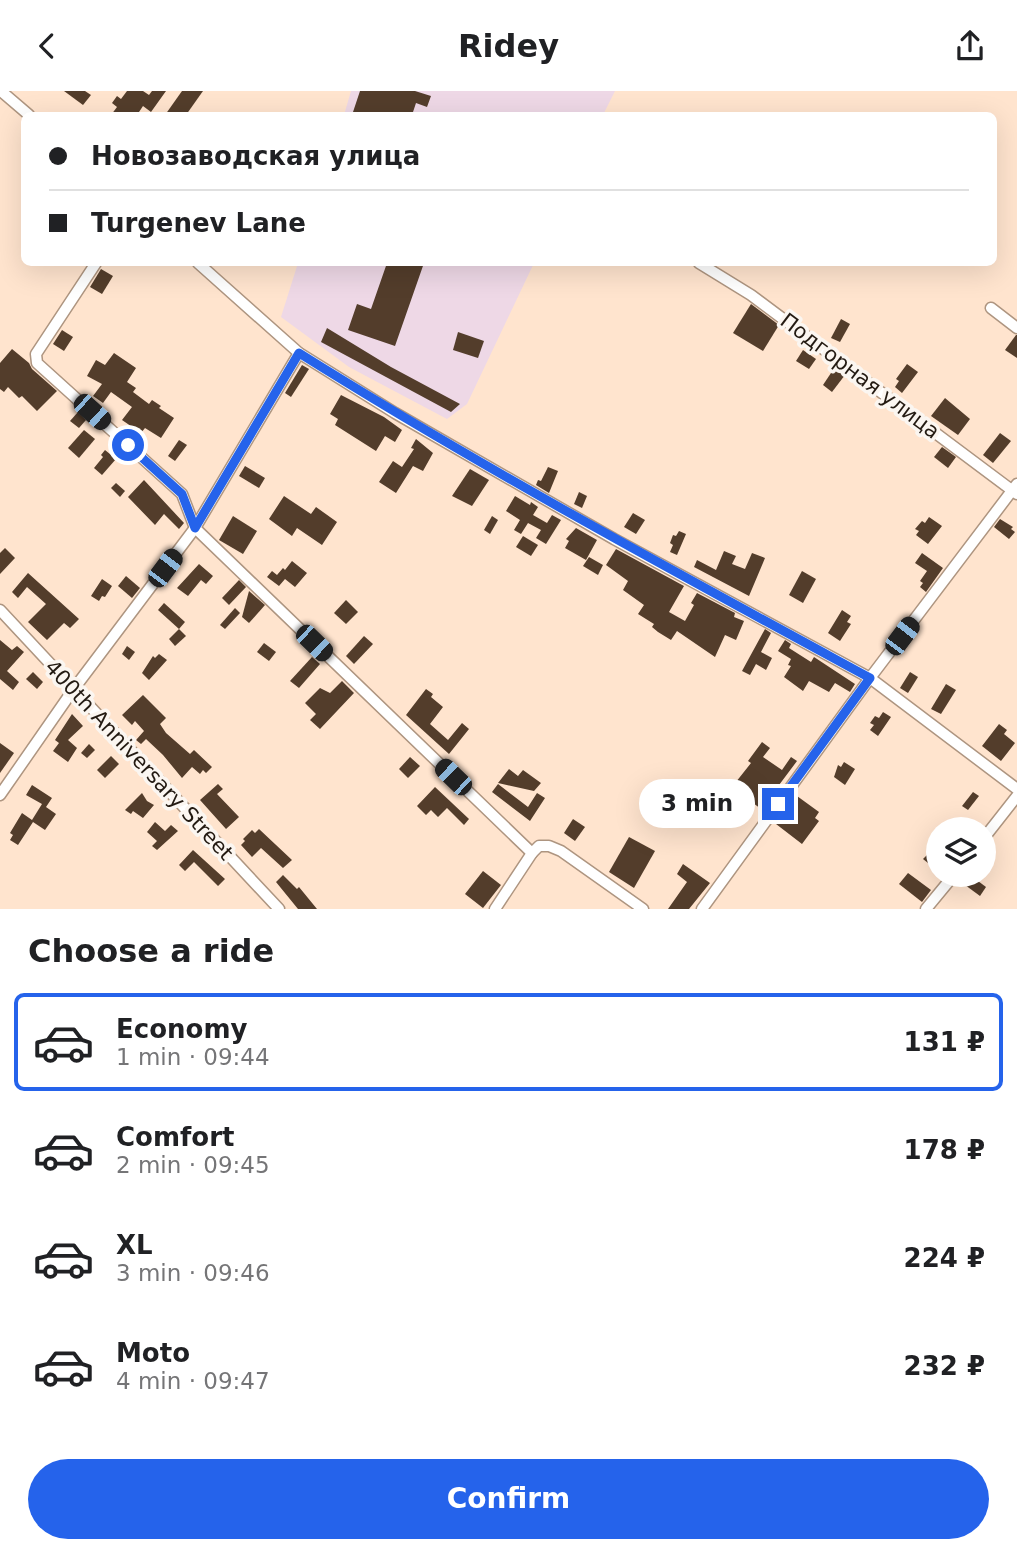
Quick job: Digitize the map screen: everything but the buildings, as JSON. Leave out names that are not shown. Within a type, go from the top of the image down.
[{"type":"street","points":[[1,91],[26,112]]},
{"type":"street","points":[[94,266],[36,354],[37,363],[182,494],[195,528],[533,853]]},
{"type":"street","points":[[201,266],[299,353],[396,413],[614,539],[870,678],[1017,789]]},
{"type":"street","name":"Подгорная улица","points":[[704,266],[751,295],[1015,490]]},
{"type":"street","points":[[991,308],[1017,328]]},
{"type":"street","points":[[0,795],[73,690],[195,528],[299,353]]},
{"type":"street","points":[[702,909],[870,678],[1015,490]]},
{"type":"street","name":"400th Anniversary Street","points":[[0,610],[279,909]]},
{"type":"street","points":[[996,823],[1017,796]]},
{"type":"street","points":[[495,909],[539,846],[549,846],[561,851],[642,909]]},
{"type":"street","points":[[926,909],[944,887]]},
{"type":"shaded area","points":[[351,91],[615,91],[604,112],[345,112]]},
{"type":"shaded area","points":[[297,266],[533,266],[467,404],[447,419],[349,367],[281,317]]},
{"type":"route","points":[[128,445],[182,494],[195,528],[299,353],[396,413],[614,539],[870,678],[778,804]]}]
